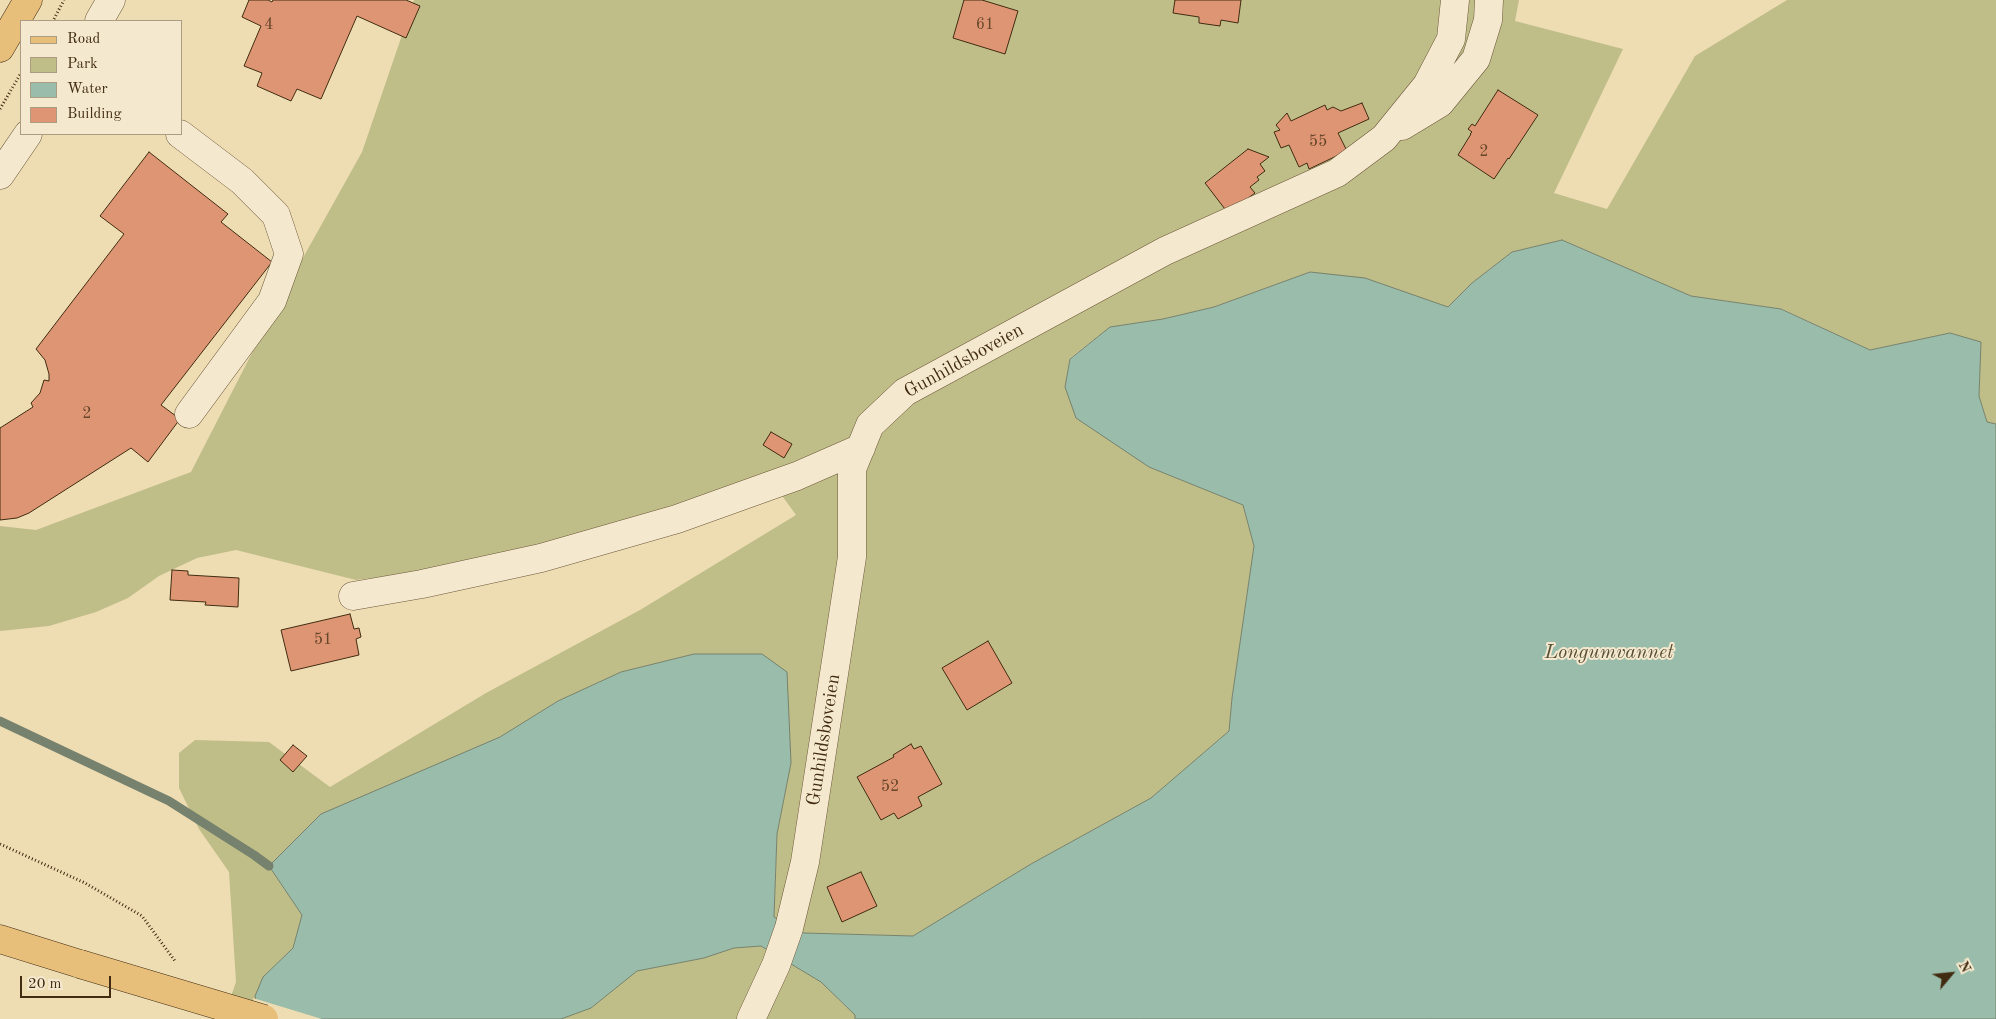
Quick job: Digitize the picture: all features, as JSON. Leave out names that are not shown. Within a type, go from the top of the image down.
[{"type":"main road","points":[[0,48],[28,0]]},
{"type":"main road","points":[[0,939],[78,971],[213,1019]]},
{"type":"main road","points":[[0,954],[78,971],[264,1019]]},
{"type":"street","points":[[99,20],[111,0]]},
{"type":"street","name":"Gunhildsboveien","points":[[751,1019],[776,965],[789,928],[805,862],[852,557],[852,469],[870,425],[904,392],[1165,251],[1336,172],[1384,138],[1427,85],[1451,39],[1455,0]]},
{"type":"street","points":[[1384,138],[1440,103],[1476,59],[1488,20],[1489,0]]},
{"type":"street","points":[[0,175],[27,135]]},
{"type":"street","points":[[181,135],[242,181],[276,215],[289,254],[272,301],[189,414]]},
{"type":"street","points":[[353,596],[422,584],[541,558],[677,519],[797,476],[861,448]]},
{"type":"path","points":[[53,20],[64,0]]},
{"type":"path","points":[[0,109],[20,75]]},
{"type":"path","points":[[0,844],[85,883],[142,916],[174,959],[178,968]]},
{"type":"green space","points":[[414,0],[1519,0],[1515,21],[1623,49],[1554,193],[1607,209],[1695,56],[1787,0],[1996,0],[1996,424],[1987,422],[1979,396],[1981,342],[1950,333],[1870,350],[1782,309],[1691,296],[1562,240],[1512,252],[1472,283],[1448,307],[1417,297],[1310,272],[1214,307],[1163,319],[1110,327],[1070,358],[1065,387],[1149,467],[1243,505],[1254,546],[1229,731],[1151,798],[1031,864],[913,936],[804,933],[774,918],[777,834],[791,763],[694,654],[621,672],[558,701],[500,737],[269,866],[302,915],[293,948],[263,977],[260,1019],[223,1019],[236,982],[229,872],[199,829],[179,788],[179,753],[195,740],[269,742],[330,787],[486,693],[640,610],[796,515],[775,486],[431,571],[356,580],[236,550],[197,558],[159,576],[128,598],[96,612],[49,626],[0,631],[0,526],[36,530],[191,472],[275,308],[362,152]]},
{"type":"green space","points":[[761,946],[821,982],[855,1015],[855,1019],[561,1019],[591,1008],[636,971],[704,958],[734,948]]},
{"type":"water","name":"Longumvannet","points":[[1562,240],[1691,296],[1781,309],[1870,350],[1950,333],[1981,342],[1979,396],[1987,422],[1996,424],[1996,1019],[855,1019],[855,1015],[821,982],[761,946],[734,948],[704,958],[637,971],[591,1008],[561,1019],[260,1019],[255,996],[263,977],[293,948],[302,915],[269,866],[321,814],[500,737],[558,701],[621,672],[694,654],[762,654],[787,672],[791,763],[777,834],[774,917],[804,933],[913,936],[1031,864],[1151,798],[1229,731],[1254,546],[1243,505],[1149,467],[1076,418],[1065,387],[1070,359],[1110,327],[1163,319],[1214,307],[1310,272],[1365,278],[1448,307],[1472,283],[1512,252]]},
{"type":"pier","points":[[253,998],[322,1019],[257,1019]]},
{"type":"building","points":[[249,0],[268,0],[272,2],[273,0],[406,0],[420,6],[406,38],[357,16],[321,99],[297,89],[291,101],[257,86],[262,73],[244,66],[261,26],[242,17]]},
{"type":"building","points":[[964,0],[982,0],[1018,11],[1005,54],[953,38]]},
{"type":"building","points":[[1175,0],[1241,0],[1238,23],[1221,20],[1220,26],[1199,23],[1199,17],[1173,13]]},
{"type":"building","points":[[1498,90],[1538,115],[1494,179],[1458,155],[1472,132],[1468,129],[1472,124],[1475,126]]},
{"type":"building","points":[[1362,103],[1369,119],[1338,133],[1347,151],[1309,169],[1307,163],[1299,167],[1289,145],[1281,148],[1274,132],[1280,130],[1276,125],[1287,113],[1291,121],[1325,105],[1327,110],[1333,107],[1341,111]]},
{"type":"building","points":[[1248,149],[1269,157],[1260,164],[1265,171],[1257,177],[1259,180],[1250,187],[1255,193],[1228,213],[1205,183]]},
{"type":"building","points":[[149,152],[228,214],[221,222],[272,262],[161,405],[180,419],[148,462],[131,448],[29,513],[17,518],[0,520],[0,428],[33,407],[31,403],[40,393],[44,380],[49,381],[45,360],[36,349],[124,234],[100,216]]},
{"type":"building","points":[[771,432],[792,444],[784,458],[763,445]]},
{"type":"building","points":[[172,570],[188,571],[188,575],[239,578],[238,607],[205,605],[206,602],[170,600]]},
{"type":"building","points":[[350,614],[354,629],[359,628],[361,637],[356,639],[359,655],[291,671],[281,630]]},
{"type":"building","points":[[988,641],[1012,683],[967,710],[942,668]]},
{"type":"building","points":[[911,744],[914,749],[921,746],[942,784],[918,797],[922,806],[898,819],[894,813],[881,820],[857,777],[894,757],[893,755]]},
{"type":"building","points":[[293,745],[307,756],[293,772],[280,760]]},
{"type":"building","points":[[861,872],[877,906],[842,922],[827,887]]},
{"type":"waterway","points":[[0,721],[169,801],[269,866]]}]
